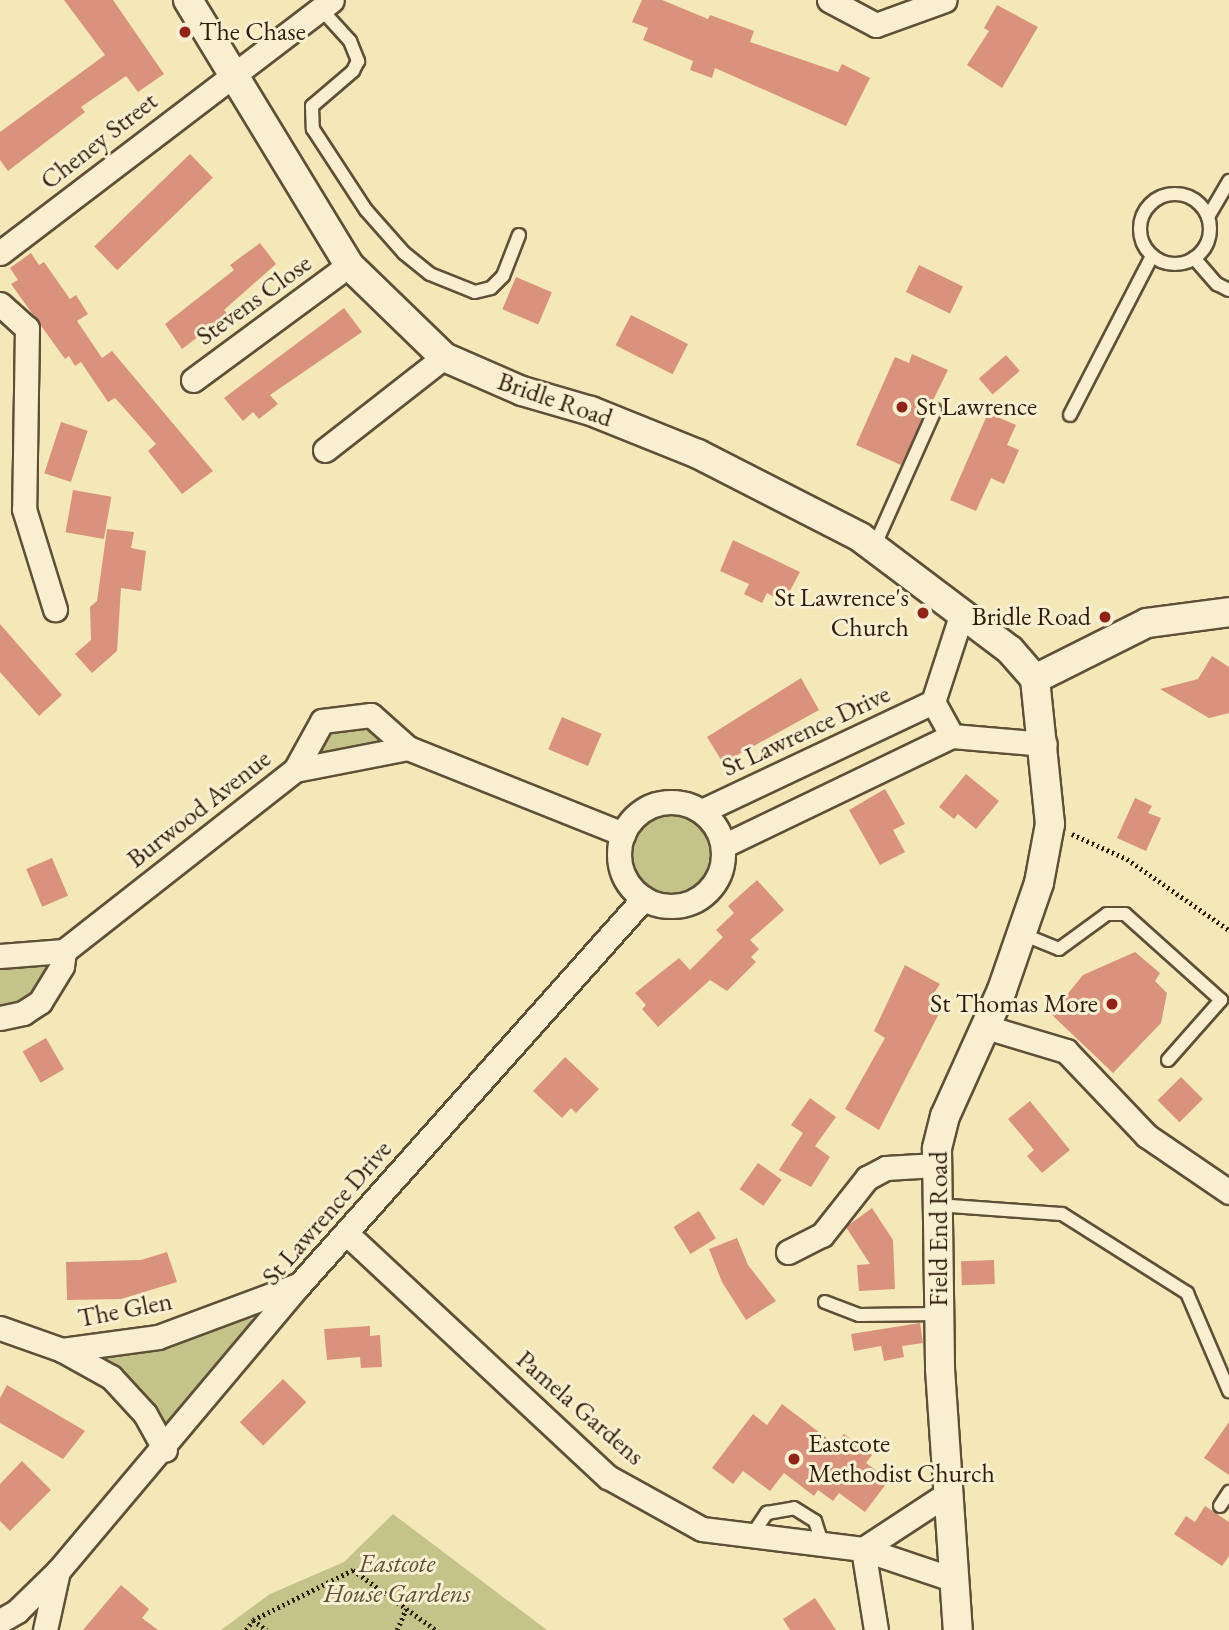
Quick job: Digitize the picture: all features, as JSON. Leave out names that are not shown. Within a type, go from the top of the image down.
[{"type":"street","name":"Bridle Road","points":[[188,0],[349,265],[444,357],[522,391],[591,411],[698,454],[874,547],[1010,650],[1035,679]]},
{"type":"street","points":[[829,0],[876,25],[945,0]]},
{"type":"street","points":[[233,73],[326,4]]},
{"type":"street","name":"Cheney Street","points":[[0,253],[233,73]]},
{"type":"street","name":"Stevens Close","points":[[193,380],[349,265]]},
{"type":"street","points":[[0,304],[27,328],[24,509],[55,609]]},
{"type":"street","points":[[325,450],[444,357]]},
{"type":"street","points":[[1035,679],[1093,649],[1164,618],[1229,612]]},
{"type":"street","name":"St Lawrence Drive","points":[[702,811],[933,702],[962,613]]},
{"type":"street","name":"Field End Road","points":[[958,1630],[952,1580],[938,1314],[934,1205],[936,1165],[945,1116],[986,1027],[1040,883],[1050,824],[1045,744],[1035,679]]},
{"type":"street","name":"St Lawrence Drive","points":[[933,702],[952,736]]},
{"type":"street","points":[[295,770],[322,721],[371,715],[408,748],[623,834]]},
{"type":"street","points":[[723,846],[952,736],[1045,744]]},
{"type":"street","name":"Burwood Avenue","points":[[64,951],[295,770],[408,748]]},
{"type":"street","points":[[662,802],[678,802],[702,811],[715,824],[723,846],[716,881],[696,900],[673,906],[645,898],[631,886],[621,868],[623,834],[644,808],[662,802]]},
{"type":"street","name":"St Lawrence Drive","points":[[0,1620],[18,1611],[58,1572],[165,1450],[299,1285],[645,898]]},
{"type":"street","points":[[0,957],[64,951],[62,966],[40,1002],[23,1013],[0,1018]]},
{"type":"street","points":[[986,1027],[1066,1051],[1147,1136],[1229,1192]]},
{"type":"street","points":[[788,1252],[822,1235],[867,1178],[886,1168],[936,1165]]},
{"type":"street","name":"Pamela Gardens","points":[[346,1233],[608,1476],[702,1529],[863,1549],[952,1580]]},
{"type":"street","name":"The Glen","points":[[0,1328],[62,1350],[158,1337],[299,1285]]},
{"type":"street","points":[[62,1350],[111,1377],[145,1414],[165,1450]]},
{"type":"street","points":[[876,1630],[863,1549],[947,1494]]},
{"type":"street","name":"St Lawrence Drive","points":[[45,1630],[58,1572]]},
{"type":"lane","points":[[326,4],[350,41],[358,61],[345,79],[312,106],[313,129],[366,210],[404,253],[430,274],[475,292],[491,288],[503,276],[519,234]]},
{"type":"lane","points":[[1208,217],[1191,198],[1179,194],[1155,200],[1141,221],[1140,234],[1153,256],[1165,263],[1194,258],[1208,240],[1208,217],[1229,181]]},
{"type":"lane","points":[[1070,415],[1153,256]]},
{"type":"lane","points":[[1194,258],[1217,284],[1229,290]]},
{"type":"lane","points":[[874,547],[935,410]]},
{"type":"lane","points":[[1022,934],[1059,949],[1107,914],[1125,914],[1221,1000],[1168,1060]]},
{"type":"lane","points":[[934,1205],[1062,1214],[1187,1293],[1229,1391]]},
{"type":"lane","points":[[825,1302],[859,1315],[938,1314]]},
{"type":"lane","points":[[1220,1506],[1229,1492]]},
{"type":"lane","points":[[752,1535],[767,1513],[794,1508],[815,1521],[823,1545]]},
{"type":"path","points":[[1050,824],[1126,859],[1229,930]]},
{"type":"path","points":[[246,1630],[253,1620],[353,1570],[436,1630]]},
{"type":"path","points":[[397,1630],[407,1609]]},
{"type":"path","points":[[253,1620],[267,1630]]},
{"type":"green space","points":[[369,724],[392,744],[312,758],[329,731]]},
{"type":"green space","points":[[671,811],[687,815],[701,824],[710,838],[714,854],[710,870],[701,884],[687,893],[671,897],[655,893],[641,884],[632,870],[628,854],[632,838],[641,824],[655,815]]},
{"type":"green space","points":[[44,964],[48,977],[26,1001],[0,1010],[0,965]]},
{"type":"green space","points":[[247,1317],[255,1321],[163,1427],[91,1355],[159,1348]]},
{"type":"green space","name":"Eastcote House Gardens","points":[[393,1514],[547,1630],[221,1630],[270,1594],[344,1562]]},
{"type":"building","points":[[64,0],[113,0],[164,74],[138,92],[126,76],[81,107],[85,112],[8,171],[0,160],[0,132],[105,55]]},
{"type":"building","points":[[642,0],[662,0],[708,19],[710,15],[754,31],[750,42],[838,72],[842,64],[870,78],[846,126],[715,68],[712,78],[690,70],[693,61],[643,40],[648,28],[632,22]]},
{"type":"building","points":[[997,5],[1038,27],[1002,88],[967,65],[989,31],[984,28]]},
{"type":"building","points":[[190,154],[213,178],[117,270],[94,246]]},
{"type":"building","points":[[260,243],[276,264],[224,310],[228,314],[182,349],[165,324],[234,270],[230,265]]},
{"type":"building","points":[[31,253],[39,265],[44,262],[70,299],[76,295],[88,314],[77,321],[102,358],[112,351],[213,471],[182,494],[148,451],[156,444],[115,398],[108,402],[81,362],[75,366],[69,356],[65,359],[11,284],[18,280],[10,268]]},
{"type":"building","points":[[919,265],[963,286],[950,313],[906,292]]},
{"type":"building","points":[[516,277],[552,292],[538,324],[502,309]]},
{"type":"building","points":[[344,308],[362,332],[270,395],[278,404],[259,419],[253,412],[243,421],[224,398]]},
{"type":"building","points":[[631,315],[688,344],[673,374],[616,345]]},
{"type":"building","name":"St Lawrence","points":[[912,354],[948,370],[901,465],[856,445],[895,357],[909,363]]},
{"type":"building","points":[[1006,355],[1020,371],[993,394],[979,379]]},
{"type":"building","points":[[988,413],[1016,425],[1007,445],[1019,450],[1004,484],[991,478],[976,511],[950,500]]},
{"type":"building","points":[[61,422],[88,431],[71,482],[44,473]]},
{"type":"building","points":[[73,490],[111,497],[104,539],[66,532]]},
{"type":"building","points":[[107,529],[134,532],[131,548],[146,551],[141,591],[121,588],[117,651],[92,673],[75,654],[91,640],[90,607],[97,601]]},
{"type":"building","points":[[733,540],[800,572],[784,602],[767,593],[762,603],[744,594],[749,584],[720,571]]},
{"type":"building","points":[[0,624],[62,695],[39,716],[0,672]]},
{"type":"building","points":[[1212,656],[1229,667],[1229,713],[1209,718],[1160,689],[1198,679]]},
{"type":"building","points":[[801,678],[819,710],[723,763],[707,737]]},
{"type":"building","points":[[562,717],[602,734],[588,766],[548,749]]},
{"type":"building","points":[[966,774],[999,801],[976,829],[958,814],[954,819],[939,807]]},
{"type":"building","points":[[885,789],[905,824],[893,830],[905,852],[880,865],[849,810]]},
{"type":"building","points":[[1135,798],[1152,806],[1148,813],[1161,818],[1146,851],[1117,838]]},
{"type":"building","points":[[52,858],[68,896],[42,907],[26,869]]},
{"type":"building","points":[[757,880],[784,910],[750,940],[759,949],[751,957],[756,962],[727,991],[710,980],[658,1027],[642,1009],[646,1005],[635,993],[679,958],[690,970],[723,937],[716,930],[734,913],[728,906]]},
{"type":"building","name":"St Thomas More","points":[[1135,952],[1160,973],[1155,981],[1167,993],[1161,1023],[1113,1073],[1051,1014],[1083,975]]},
{"type":"building","points":[[905,965],[940,984],[934,993],[946,1000],[879,1130],[845,1109],[885,1038],[874,1031]]},
{"type":"building","points":[[46,1038],[64,1069],[41,1083],[23,1052]]},
{"type":"building","points":[[565,1057],[599,1089],[576,1113],[571,1108],[562,1118],[533,1091]]},
{"type":"building","points":[[1181,1077],[1203,1099],[1180,1122],[1158,1100]]},
{"type":"building","points":[[810,1098],[836,1117],[815,1146],[830,1157],[811,1187],[779,1170],[803,1133],[791,1125]]},
{"type":"building","points":[[1030,1101],[1070,1150],[1042,1173],[1027,1156],[1034,1150],[1008,1119]]},
{"type":"building","points":[[758,1163],[782,1180],[763,1206],[740,1189]]},
{"type":"building","points":[[872,1208],[893,1240],[895,1289],[859,1291],[857,1265],[870,1264],[846,1227]]},
{"type":"building","points":[[699,1211],[716,1238],[691,1254],[674,1227]]},
{"type":"building","points":[[737,1238],[748,1265],[776,1301],[746,1320],[722,1282],[709,1249]]},
{"type":"building","points":[[167,1252],[177,1282],[121,1299],[67,1300],[66,1262],[141,1260]]},
{"type":"building","points":[[994,1260],[995,1284],[962,1285],[961,1261]]},
{"type":"building","points":[[920,1323],[923,1343],[902,1346],[904,1357],[884,1361],[881,1346],[854,1351],[851,1334]]},
{"type":"building","points":[[370,1326],[370,1336],[380,1335],[382,1367],[361,1368],[360,1357],[327,1360],[324,1329]]},
{"type":"building","points":[[283,1379],[306,1402],[263,1445],[240,1422]]},
{"type":"building","points":[[7,1385],[85,1431],[63,1459],[0,1423],[0,1398]]},
{"type":"building","name":"Eastcote Methodist Church","points":[[782,1404],[836,1445],[844,1434],[872,1455],[866,1463],[889,1480],[865,1512],[839,1493],[833,1501],[818,1490],[814,1496],[784,1473],[770,1491],[743,1471],[733,1484],[712,1468],[753,1414],[767,1425]]},
{"type":"building","points":[[1229,1422],[1229,1475],[1204,1458]]},
{"type":"building","points":[[22,1461],[51,1490],[10,1531],[0,1521],[0,1484]]},
{"type":"building","points":[[1205,1506],[1229,1522],[1229,1556],[1222,1566],[1174,1534],[1186,1516],[1195,1522]]},
{"type":"building","points":[[121,1585],[149,1609],[142,1618],[158,1630],[83,1630]]},
{"type":"building","points":[[815,1598],[836,1630],[790,1630],[783,1619]]},
{"type":"place","name":"The Chase","points":[[185,32]]},
{"type":"place","name":"St Lawrence","points":[[902,407]]},
{"type":"place","name":"St Lawrence's Church","points":[[923,613]]},
{"type":"place","name":"Bridle Road","points":[[1105,617]]},
{"type":"place","name":"St Thomas More","points":[[1112,1004]]},
{"type":"place","name":"Eastcote Methodist Church","points":[[794,1459]]}]
